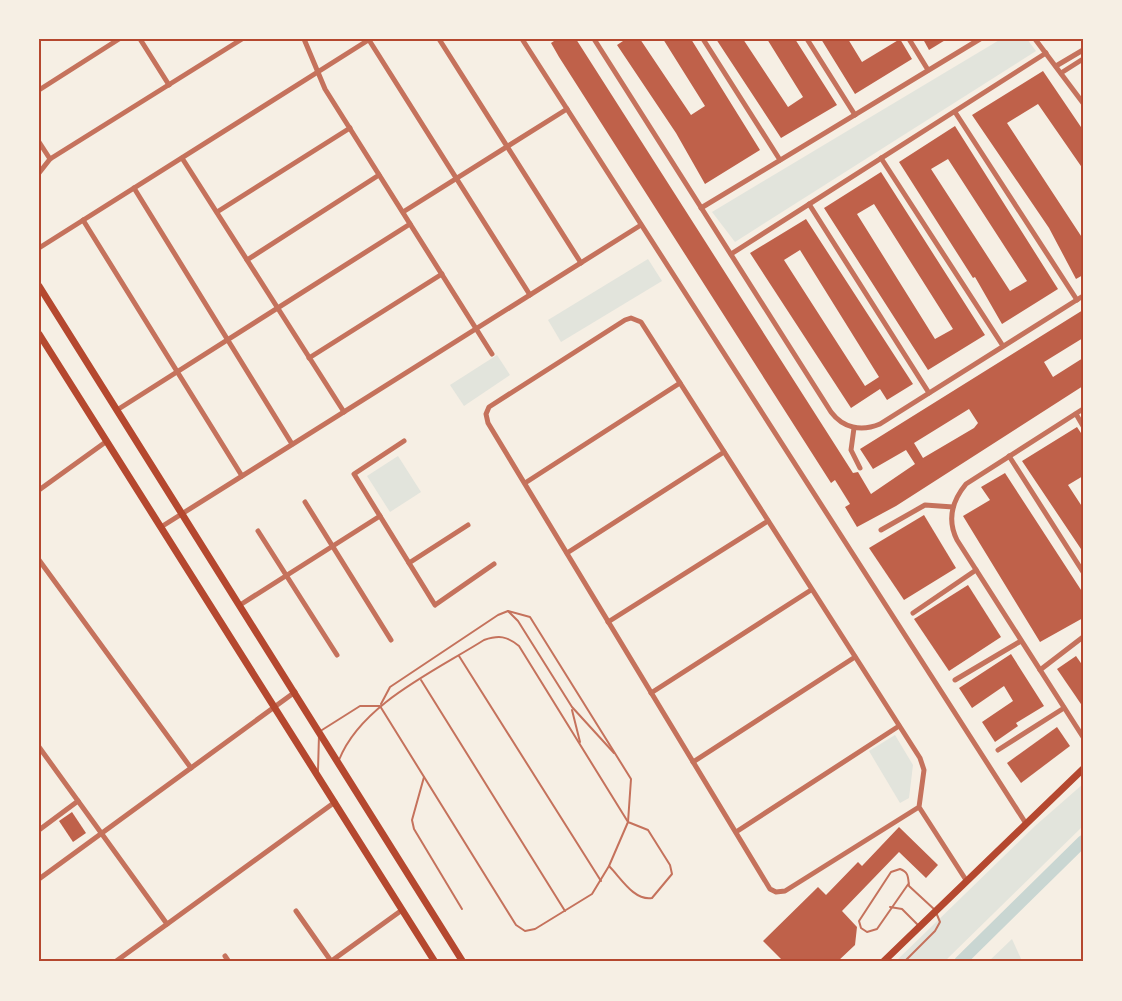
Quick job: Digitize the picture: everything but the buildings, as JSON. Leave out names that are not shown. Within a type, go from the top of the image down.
[{"type":"main road","points":[[39,286],[463,962]]},
{"type":"main road","points":[[39,334],[435,962]]},
{"type":"main road","points":[[883,962],[1025,822],[1083,769]]},
{"type":"street","points":[[39,90],[119,39]]},
{"type":"street","points":[[140,39],[169,85]]},
{"type":"street","points":[[39,173],[50,159],[242,39]]},
{"type":"street","points":[[304,39],[325,89],[492,354]]},
{"type":"street","points":[[39,248],[369,39],[530,295]]},
{"type":"street","points":[[439,39],[581,263]]},
{"type":"street","points":[[522,39],[1025,822]]},
{"type":"street","points":[[594,39],[831,412],[841,422],[854,428],[867,429],[880,424],[1083,296]]},
{"type":"street","points":[[703,39],[780,160]]},
{"type":"street","points":[[807,39],[855,115]]},
{"type":"street","points":[[909,39],[928,70]]},
{"type":"street","points":[[701,208],[980,39]]},
{"type":"street","points":[[1035,39],[1083,103]]},
{"type":"street","points":[[1056,66],[1083,50]]},
{"type":"street","points":[[731,254],[1046,53]]},
{"type":"street","points":[[1061,73],[1083,59]]},
{"type":"street","points":[[403,212],[567,109]]},
{"type":"street","points":[[955,112],[1077,300]]},
{"type":"street","points":[[217,212],[350,128]]},
{"type":"street","points":[[39,142],[50,159]]},
{"type":"street","points":[[182,158],[344,412]]},
{"type":"street","points":[[881,158],[1003,346]]},
{"type":"street","points":[[247,260],[379,175]]},
{"type":"street","points":[[134,188],[292,444]]},
{"type":"street","points":[[809,204],[929,393]]},
{"type":"street","points":[[83,220],[242,476]]},
{"type":"street","points":[[117,410],[410,224]]},
{"type":"street","points":[[161,527],[641,225]]},
{"type":"street","points":[[309,358],[442,274]]},
{"type":"street","points":[[919,807],[785,891],[776,892],[768,886],[486,420],[486,414],[492,405],[625,320],[635,318],[643,325],[923,766],[919,807],[966,880]]},
{"type":"street","points":[[525,483],[680,383]]},
{"type":"street","points":[[1083,409],[966,484],[953,507],[952,530],[975,570],[1083,737]]},
{"type":"street","points":[[1076,414],[1083,426]]},
{"type":"street","points":[[854,428],[851,450],[860,468]]},
{"type":"street","points":[[39,490],[107,441]]},
{"type":"street","points":[[404,441],[354,474],[435,605],[494,564]]},
{"type":"street","points":[[567,553],[724,452]]},
{"type":"street","points":[[1009,456],[1083,572]]},
{"type":"street","points":[[305,502],[391,640]]},
{"type":"street","points":[[881,530],[925,505],[953,507]]},
{"type":"street","points":[[240,605],[380,516]]},
{"type":"street","points":[[608,622],[768,521]]},
{"type":"street","points":[[409,563],[468,525]]},
{"type":"street","points":[[258,531],[337,655]]},
{"type":"street","points":[[39,560],[191,768]]},
{"type":"street","points":[[913,614],[975,570]]},
{"type":"street","points":[[651,693],[811,590]]},
{"type":"street","points":[[1040,670],[1083,637]]},
{"type":"street","points":[[955,680],[1021,641]]},
{"type":"street","points":[[693,762],[855,657]]},
{"type":"street","points":[[39,879],[295,692]]},
{"type":"street","points":[[998,750],[1064,708]]},
{"type":"street","points":[[736,832],[899,726]]},
{"type":"street","points":[[39,747],[167,924]]},
{"type":"street","points":[[39,830],[78,801]]},
{"type":"street","points":[[115,962],[335,802]]},
{"type":"street","points":[[296,911],[330,962],[402,910]]},
{"type":"lane","points":[[338,761],[348,741],[380,706],[390,687],[498,615],[508,611],[530,617],[631,779],[628,822],[601,882],[592,894],[535,929],[525,931],[516,925],[380,706]]},
{"type":"lane","points":[[508,611],[518,621],[572,707],[618,758]]},
{"type":"lane","points":[[319,777],[317,745],[320,732],[360,706],[380,706],[484,640],[497,636],[509,638],[519,646],[628,822],[648,830],[670,865],[672,874],[652,898],[644,899],[636,895],[609,866]]},
{"type":"lane","points":[[459,656],[601,882]]},
{"type":"lane","points":[[421,680],[565,911]]},
{"type":"lane","points":[[572,707],[581,746]]},
{"type":"lane","points":[[424,777],[412,820],[414,829],[462,909]]},
{"type":"lane","points":[[904,962],[939,925],[940,919],[935,910],[913,891],[909,883],[909,876],[904,870],[897,869],[891,872],[860,915],[859,921],[861,928],[871,932],[877,929],[890,907],[909,883]]},
{"type":"lane","points":[[890,907],[902,909],[919,926]]},
{"type":"shaded area","points":[[1001,39],[1027,39],[1036,51],[735,242],[712,212]]},
{"type":"shaded area","points":[[648,259],[662,281],[561,342],[548,320]]},
{"type":"shaded area","points":[[497,355],[510,375],[464,406],[450,385]]},
{"type":"shaded area","points":[[398,456],[421,492],[390,512],[367,476]]},
{"type":"shaded area","points":[[895,735],[913,765],[909,798],[900,803],[869,751]]},
{"type":"shaded area","points":[[1083,784],[1083,826],[944,962],[895,962],[1035,826]]},
{"type":"shaded area","points":[[1012,939],[1022,961],[988,962]]},
{"type":"waterway","points":[[960,962],[1083,841]]}]
